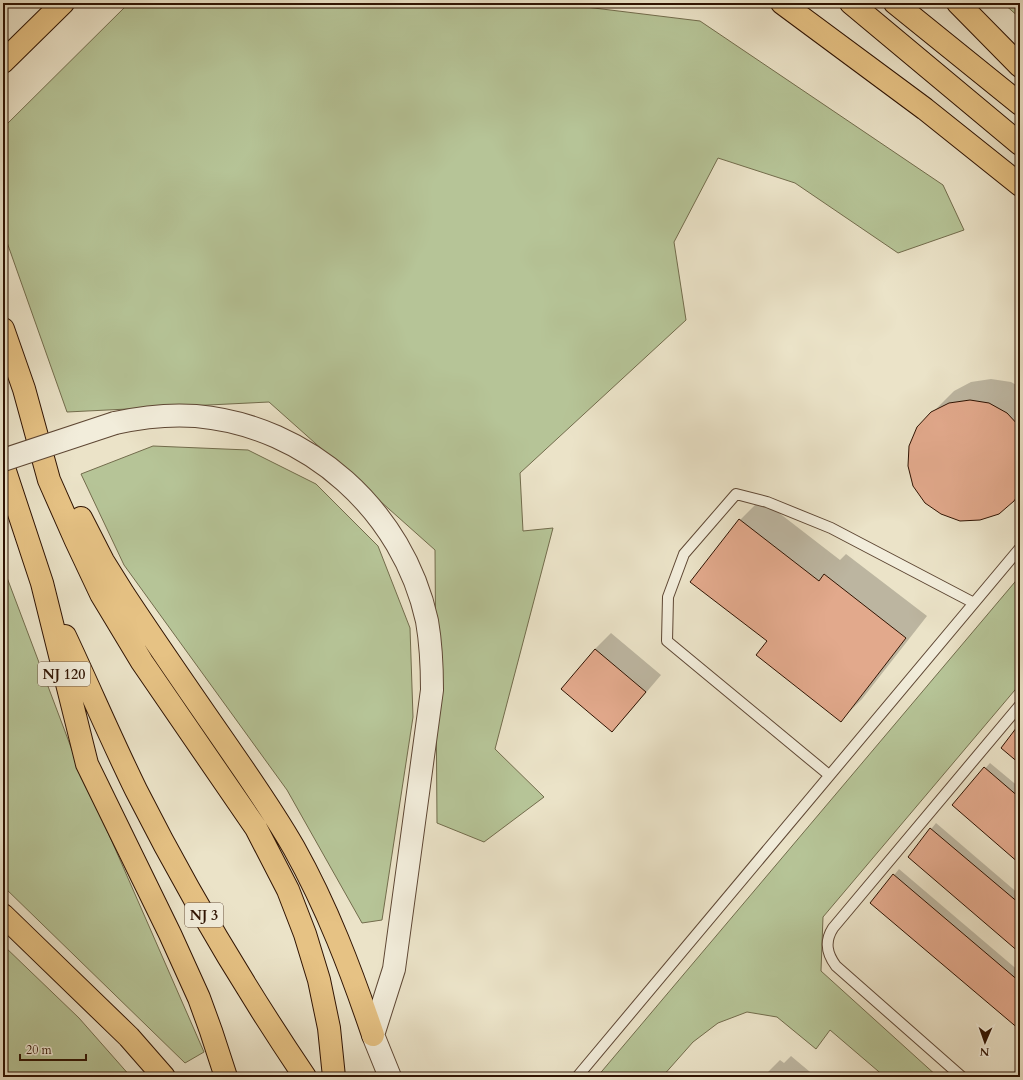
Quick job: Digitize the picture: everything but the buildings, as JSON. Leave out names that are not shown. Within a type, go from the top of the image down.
[{"type":"highway","points":[[3,62],[63,3]]},
{"type":"highway","points":[[31,35],[78,3]]},
{"type":"highway","points":[[782,3],[925,109],[1020,185]]},
{"type":"highway","points":[[851,3],[1020,144]]},
{"type":"highway","points":[[895,3],[1020,104]]},
{"type":"highway","points":[[958,3],[1020,66]]},
{"type":"highway","points":[[3,329],[24,389],[49,480],[101,594],[142,662],[242,806],[267,847],[297,910],[319,980],[329,1028],[334,1077]]},
{"type":"highway","points":[[24,389],[75,505],[103,561],[144,625],[263,798],[294,848],[322,904],[351,970],[373,1034]]},
{"type":"highway","name":"NJ 3","points":[[3,465],[42,583],[115,746],[173,860],[254,1000],[305,1077]]},
{"type":"highway","name":"NJ 120","points":[[42,583],[87,764],[170,934],[199,998],[226,1077]]},
{"type":"highway","points":[[3,914],[129,1037],[164,1077]]},
{"type":"street","points":[[3,460],[115,423],[152,417],[196,416],[219,419],[243,425],[291,444],[330,468],[363,497],[391,532],[412,575],[427,621],[432,668],[432,690],[394,969],[373,1034],[390,1077]]},
{"type":"lane","points":[[829,775],[667,641],[668,597],[684,554],[736,494],[767,502],[831,528],[974,603]]},
{"type":"lane","points":[[577,1077],[1020,548]]},
{"type":"lane","points":[[962,1077],[836,966],[831,960],[827,942],[829,934],[833,928],[1020,705]]},
{"type":"green space","points":[[129,3],[553,3],[700,21],[943,185],[964,230],[898,253],[795,183],[718,158],[674,242],[686,320],[520,473],[523,531],[553,528],[495,749],[544,797],[484,842],[437,823],[435,550],[269,402],[67,412],[3,231],[3,128]]},
{"type":"green space","points":[[1003,3],[1020,3],[1020,18]]},
{"type":"green space","points":[[153,446],[248,450],[316,484],[378,546],[410,628],[413,717],[382,920],[362,923],[287,790],[124,565],[81,474]]},
{"type":"green space","points":[[3,567],[72,750],[204,1052],[185,1063],[3,886]]},
{"type":"green space","points":[[1020,576],[1020,684],[823,917],[821,971],[938,1077],[885,1077],[830,1030],[816,1049],[777,1017],[747,1012],[718,1023],[693,1042],[662,1077],[597,1077]]},
{"type":"green space","points":[[3,945],[79,1018],[131,1077],[3,1077]]}]
